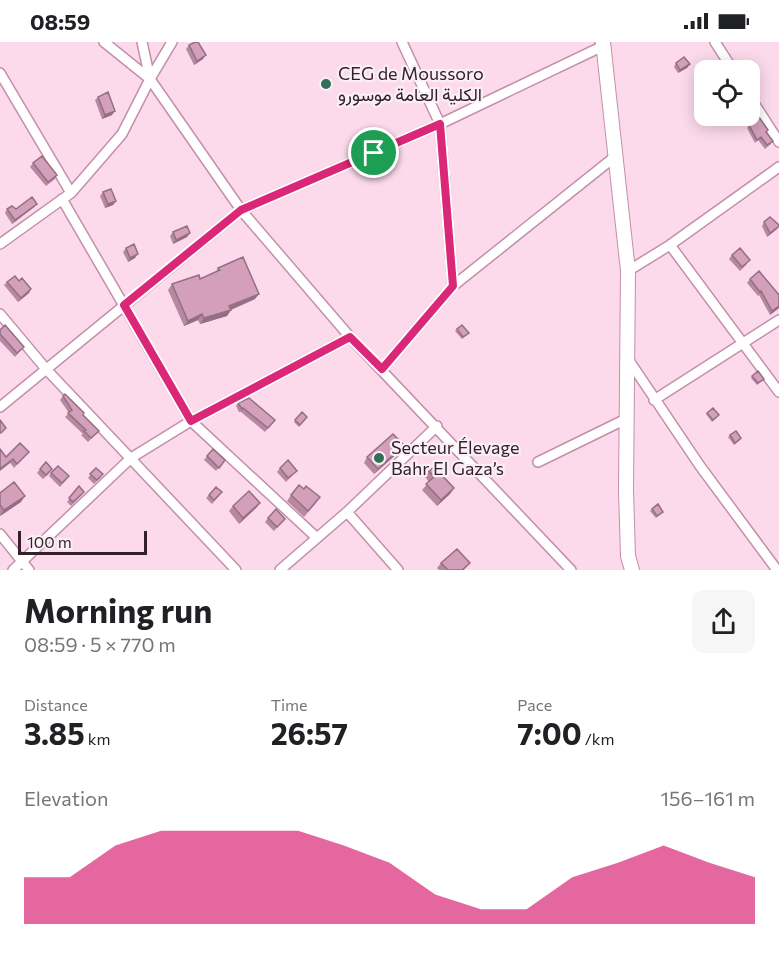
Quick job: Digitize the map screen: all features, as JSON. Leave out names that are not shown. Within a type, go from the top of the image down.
[{"type":"main road","points":[[603,43],[628,271],[626,419],[628,555],[632,570]]},
{"type":"street","points":[[104,42],[150,79],[241,210],[350,337],[437,426],[571,570]]},
{"type":"street","points":[[142,42],[150,79]]},
{"type":"street","points":[[0,244],[71,193],[122,134],[172,42]]},
{"type":"street","points":[[402,42],[440,124],[453,286]]},
{"type":"street","points":[[715,42],[727,60]]},
{"type":"street","points":[[0,407],[241,210],[440,124],[603,43]]},
{"type":"street","points":[[0,73],[71,193]]},
{"type":"street","points":[[760,113],[779,142]]},
{"type":"street","points":[[382,369],[453,286],[617,155]]},
{"type":"street","points":[[628,271],[670,245],[779,167]]},
{"type":"street","points":[[62,199],[191,421],[316,538]]},
{"type":"street","points":[[670,245],[779,392]]},
{"type":"street","points":[[0,314],[46,369],[236,570]]},
{"type":"street","points":[[654,400],[779,320]]},
{"type":"street","points":[[13,570],[131,458],[191,421],[350,337]]},
{"type":"street","points":[[626,357],[654,400],[777,570]]},
{"type":"street","points":[[538,462],[626,419]]},
{"type":"street","points":[[280,570],[347,512],[437,426]]},
{"type":"street","points":[[347,512],[398,570]]},
{"type":"street","points":[[0,534],[29,570]]},
{"type":"street","points":[[626,570],[628,555]]},
{"type":"building","points":[[198,42],[206,55],[197,61],[189,45]]},
{"type":"building","points":[[684,57],[690,64],[680,70],[676,63]]},
{"type":"building","points":[[108,92],[115,111],[105,115],[98,97]]},
{"type":"building","points":[[760,118],[773,141],[767,145],[761,137],[757,140],[750,126],[760,126]]},
{"type":"building","points":[[42,156],[57,175],[48,182],[33,163]]},
{"type":"building","points":[[111,189],[116,201],[108,204],[103,192]]},
{"type":"building","points":[[32,197],[37,204],[15,220],[7,209],[12,206],[16,209]]},
{"type":"building","points":[[770,217],[779,226],[770,233],[764,222]]},
{"type":"building","points":[[187,226],[190,233],[176,240],[173,232]]},
{"type":"building","points":[[134,244],[138,254],[130,258],[126,248]]},
{"type":"building","points":[[740,248],[750,260],[742,267],[732,255]]},
{"type":"building","points":[[243,257],[259,294],[229,306],[231,310],[204,318],[202,314],[188,321],[172,284],[199,275],[200,279]]},
{"type":"building","points":[[759,271],[779,295],[779,306],[772,311],[761,291],[750,279]]},
{"type":"building","points":[[15,276],[19,281],[22,278],[31,289],[21,298],[7,282]]},
{"type":"building","points":[[5,325],[24,347],[17,353],[0,334],[0,330]]},
{"type":"building","points":[[462,325],[469,333],[463,337],[457,329]]},
{"type":"building","points":[[758,371],[764,379],[758,383],[752,376]]},
{"type":"building","points":[[65,394],[99,431],[91,438],[68,413],[72,410],[63,396]]},
{"type":"building","points":[[249,398],[275,420],[268,428],[242,409],[238,403]]},
{"type":"building","points":[[713,408],[719,415],[713,420],[707,413]]},
{"type":"building","points":[[302,412],[307,417],[300,425],[295,420]]},
{"type":"building","points":[[0,420],[6,428],[1,433],[0,432]]},
{"type":"building","points":[[736,431],[741,438],[735,443],[730,435]]},
{"type":"building","points":[[393,434],[404,445],[378,469],[367,457]]},
{"type":"building","points":[[20,443],[29,452],[17,464],[13,459],[0,469],[0,449],[6,457]]},
{"type":"building","points":[[213,449],[225,460],[219,468],[207,456]]},
{"type":"building","points":[[288,460],[297,471],[288,478],[280,468]]},
{"type":"building","points":[[46,462],[52,469],[46,475],[40,469]]},
{"type":"building","points":[[58,466],[69,476],[62,483],[51,473]]},
{"type":"building","points":[[434,467],[454,488],[441,500],[426,484],[434,477],[429,471]]},
{"type":"building","points":[[96,468],[103,474],[97,480],[90,474]]},
{"type":"building","points":[[14,482],[25,496],[4,510],[0,505],[0,493]]},
{"type":"building","points":[[299,485],[304,489],[306,486],[320,497],[308,511],[291,495]]},
{"type":"building","points":[[79,486],[84,492],[73,502],[69,498]]},
{"type":"building","points":[[216,487],[222,492],[214,500],[209,495]]},
{"type":"building","points":[[249,491],[260,503],[243,518],[233,506]]},
{"type":"building","points":[[658,504],[663,512],[657,516],[652,509]]},
{"type":"building","points":[[276,509],[285,519],[277,527],[268,518]]},
{"type":"building","points":[[457,549],[470,563],[462,570],[448,570],[441,563]]},
{"type":"place","name":"CEG de Moussoro الكلية العامة موسورو","points":[[326,84]]},
{"type":"place","name":"Secteur Élevage Bahr El Gaza’s","points":[[379,458]]},
{"type":"route","points":[[440,124],[453,286],[382,369],[350,337],[191,421],[124,305],[241,210],[374,153],[440,124]]}]
